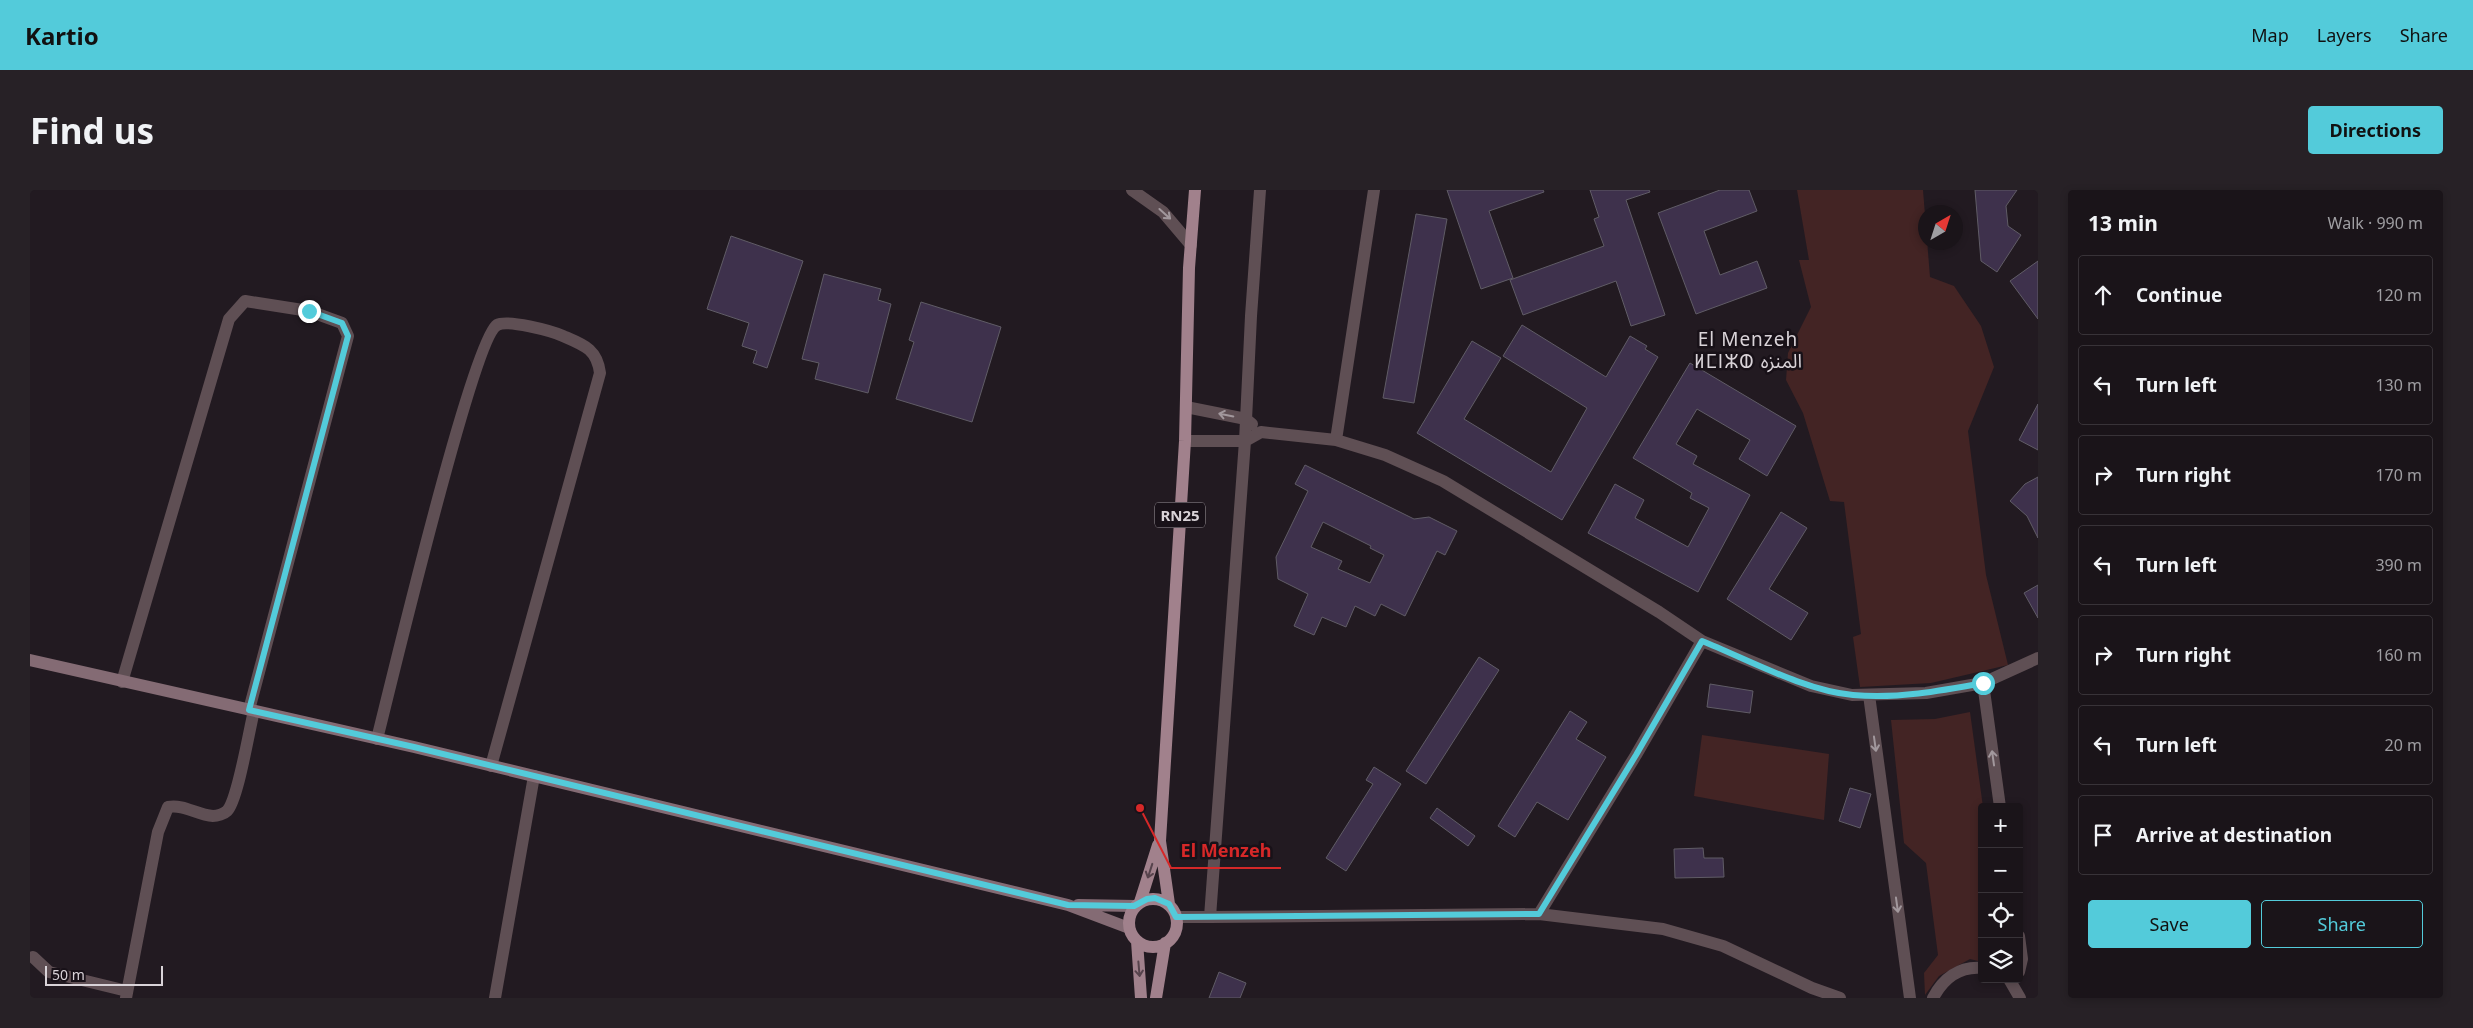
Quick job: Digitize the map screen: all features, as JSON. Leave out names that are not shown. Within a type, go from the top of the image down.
[{"type":"main road","name":"RN25","points":[[1176,917],[1169,904],[1160,841],[1185,441],[1191,245],[1195,190]]},
{"type":"main road","name":"RN25","points":[[1129,928],[1128,920],[1137,904],[1160,841]]},
{"type":"main road","points":[[1137,904],[1155,898],[1169,904]]},
{"type":"main road","points":[[1136,941],[1150,947],[1165,943],[1175,932],[1176,917]]},
{"type":"main road","points":[[1129,928],[1136,941],[1141,998]]},
{"type":"main road","points":[[1156,998],[1165,943]]},
{"type":"street","points":[[1132,190],[1163,212],[1191,245]]},
{"type":"street","points":[[1210,917],[1245,441],[1250,316],[1260,190]]},
{"type":"street","points":[[1336,440],[1374,190]]},
{"type":"street","points":[[33,957],[49,972],[127,994],[158,832],[168,807],[176,806],[214,816],[226,812],[231,805],[251,711],[348,336],[342,323],[309,311],[245,301],[228,319],[122,682]]},
{"type":"street","points":[[378,739],[431,525],[476,367],[491,332],[497,325],[508,322],[562,335],[592,350],[599,359],[600,373],[491,766]]},
{"type":"street","points":[[1186,407],[1246,419],[1261,432],[1336,440],[1385,455],[1443,481],[1659,612],[1702,641],[1811,686],[1852,695],[1926,693],[1983,683],[2038,658]]},
{"type":"street","points":[[1185,441],[1245,441],[1261,432]]},
{"type":"street","points":[[1539,914],[1636,755],[1702,641]]},
{"type":"street","points":[[30,660],[378,739],[1068,905],[1129,928]]},
{"type":"street","points":[[1983,683],[1999,803]]},
{"type":"street","points":[[1869,695],[1910,998]]},
{"type":"street","points":[[495,998],[534,776]]},
{"type":"street","points":[[1068,905],[1137,904]]},
{"type":"street","points":[[1176,917],[1539,914],[1686,934],[1723,946],[1812,988],[1840,998]]},
{"type":"street","points":[[1933,998],[1942,983],[1957,971],[1978,968]]},
{"type":"street","points":[[2013,983],[2020,998]]},
{"type":"shaded area","points":[[1797,190],[1923,190],[1924,205],[1918,205],[1918,250],[1928,250],[1930,277],[1954,286],[1981,326],[1994,367],[1968,431],[1986,575],[2008,665],[1931,683],[1860,687],[1853,637],[1861,634],[1844,502],[1830,501],[1803,413],[1786,380],[1788,353],[1811,307],[1799,260],[1809,260]]},
{"type":"shaded area","points":[[1970,712],[1982,803],[1978,803],[1978,961],[1970,959],[1939,976],[1925,995],[1924,973],[1938,955],[1926,863],[1904,843],[1891,720],[1935,719]]},
{"type":"shaded area","points":[[1702,735],[1829,754],[1824,820],[1694,796]]},
{"type":"building","points":[[1447,190],[1543,190],[1544,192],[1489,211],[1513,278],[1481,289]]},
{"type":"building","points":[[1590,190],[1649,190],[1650,192],[1626,200],[1665,315],[1631,326],[1616,281],[1523,315],[1510,280],[1604,246],[1594,219],[1599,217]]},
{"type":"building","points":[[1720,190],[1749,190],[1757,211],[1704,231],[1720,275],[1757,261],[1767,288],[1696,314],[1658,213]]},
{"type":"building","points":[[1975,190],[2017,190],[2006,206],[2008,226],[2021,235],[1997,272],[1981,261]]},
{"type":"building","points":[[1416,214],[1447,219],[1414,403],[1383,398]]},
{"type":"building","points":[[731,236],[803,261],[767,368],[753,363],[757,351],[742,346],[749,323],[707,309]]},
{"type":"building","points":[[2038,261],[2038,319],[2010,281]]},
{"type":"building","points":[[824,274],[881,289],[878,300],[891,304],[868,393],[815,379],[819,363],[802,359]]},
{"type":"building","points":[[921,302],[1001,327],[972,422],[896,399],[914,342],[909,340]]},
{"type":"building","points":[[1522,325],[1606,377],[1630,336],[1647,346],[1645,349],[1658,357],[1562,520],[1417,433],[1472,341],[1501,358],[1464,419],[1551,472],[1587,408],[1503,356]]},
{"type":"building","points":[[1690,363],[1796,426],[1767,476],[1739,459],[1750,440],[1697,409],[1676,444],[1697,456],[1693,464],[1750,495],[1698,592],[1588,533],[1615,484],[1644,500],[1635,518],[1688,547],[1709,508],[1690,498],[1692,493],[1633,458]]},
{"type":"building","points":[[2038,404],[2038,450],[2019,440]]},
{"type":"building","points":[[1305,465],[1414,519],[1429,517],[1457,531],[1445,555],[1437,551],[1405,616],[1381,604],[1375,616],[1355,606],[1346,627],[1322,617],[1314,635],[1294,626],[1308,594],[1278,579],[1276,557],[1308,491],[1295,484]],"holes":[[[1323,522],[1371,546],[1370,548],[1384,555],[1370,583],[1338,569],[1342,561],[1311,547]]]},
{"type":"building","points":[[2038,477],[2038,538],[2027,516],[2010,501],[2025,484]]},
{"type":"building","points":[[1781,512],[1807,528],[1769,589],[1808,613],[1791,640],[1727,599]]},
{"type":"building","points":[[2038,585],[2038,618],[2024,593]]},
{"type":"building","points":[[1479,657],[1499,670],[1426,784],[1406,771]]},
{"type":"building","points":[[1710,684],[1753,691],[1750,713],[1707,707]]},
{"type":"building","points":[[1570,711],[1587,722],[1576,739],[1606,757],[1568,820],[1537,802],[1515,837],[1498,826]]},
{"type":"building","points":[[1374,767],[1401,784],[1346,871],[1326,858],[1373,784],[1366,780]]},
{"type":"building","points":[[1850,788],[1871,794],[1860,828],[1839,821]]},
{"type":"building","points":[[1437,808],[1475,836],[1468,846],[1430,818]]},
{"type":"building","points":[[1703,848],[1704,858],[1723,858],[1724,877],[1675,878],[1674,849]]},
{"type":"building","points":[[1219,972],[1246,983],[1240,998],[1209,998]]},
{"type":"place","name":"El Menzeh","points":[[1140,808]]},
{"type":"district","name":"El Menzeh ⵍⵎⵏⵣⵀ المنزه","points":[[1748,350]]},
{"type":"route","points":[[309,311],[342,323],[348,336],[249,710],[414,747],[1068,905],[1134,906],[1147,899],[1155,898],[1169,904],[1174,910],[1176,917],[1539,914],[1636,755],[1702,641],[1811,686],[1852,695],[1926,693],[1983,683]]}]
